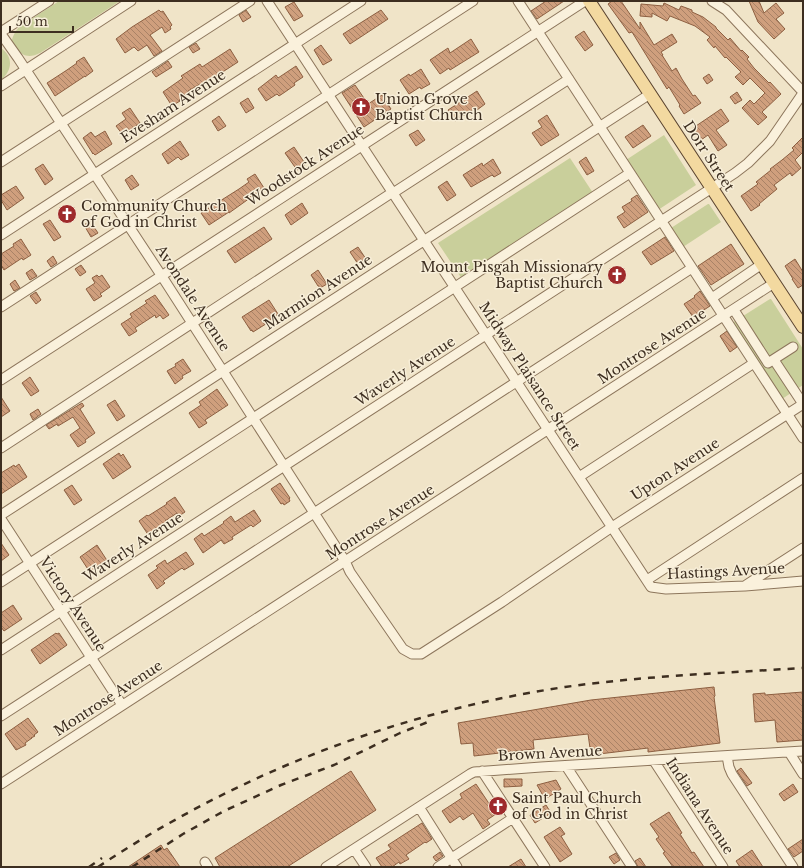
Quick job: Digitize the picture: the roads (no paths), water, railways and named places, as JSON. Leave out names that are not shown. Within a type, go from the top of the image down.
[{"type":"main road","name":"Dorr Street","points":[[589,1],[803,327]]},
{"type":"street","points":[[1,33],[49,1]]},
{"type":"street","points":[[1,86],[131,1]]},
{"type":"street","points":[[1,162],[250,1]]},
{"type":"street","name":"Midway Plaisance Street","points":[[268,1],[649,583]]},
{"type":"street","name":"Evesham Avenue","points":[[1,235],[361,1]]},
{"type":"street","points":[[1,307],[473,1]]},
{"type":"street","points":[[518,1],[803,438]]},
{"type":"street","name":"Woodstock Avenue","points":[[1,380],[585,1]]},
{"type":"street","points":[[712,1],[727,6],[803,92]]},
{"type":"street","name":"Avondale Avenue","points":[[1,33],[223,370],[345,561],[350,572],[403,649],[412,654],[421,654],[502,602],[563,559]]},
{"type":"street","points":[[1,448],[569,79]]},
{"type":"street","name":"Waverly Avenue","points":[[1,650],[743,167],[770,141],[803,92]]},
{"type":"street","name":"Marmion Avenue","points":[[1,515],[650,94]]},
{"type":"street","points":[[1,582],[630,173]]},
{"type":"street","points":[[712,298],[762,264]]},
{"type":"street","points":[[1,716],[692,268]]},
{"type":"street","name":"Montrose Avenue","points":[[1,784],[774,283]]},
{"type":"street","points":[[734,310],[768,363],[793,347]]},
{"type":"street","points":[[774,360],[803,404]]},
{"type":"street","points":[[579,477],[754,363]]},
{"type":"street","name":"Upton Avenue","points":[[563,559],[803,404]]},
{"type":"street","points":[[649,583],[803,478]]},
{"type":"street","name":"Victory Avenue","points":[[1,519],[122,705]]},
{"type":"street","points":[[745,586],[803,548]]},
{"type":"street","name":"Hastings Avenue","points":[[649,583],[666,588],[745,586],[803,581]]},
{"type":"street","name":"Brown Avenue","points":[[326,867],[470,774],[482,771],[803,751]]},
{"type":"street","points":[[789,752],[803,774]]},
{"type":"street","points":[[727,756],[732,774],[793,867]]},
{"type":"street","name":"Indiana Avenue","points":[[654,760],[724,867]]},
{"type":"street","points":[[566,766],[632,867]]},
{"type":"street","points":[[482,771],[545,867]]},
{"type":"street","points":[[418,807],[457,867]]},
{"type":"street","points":[[438,867],[513,818]]},
{"type":"street","points":[[354,849],[366,867]]},
{"type":"railway","points":[[98,867],[152,833],[263,775],[321,751],[381,730],[441,712],[502,698],[595,683],[684,675],[803,668]]},
{"type":"railway","points":[[132,867],[183,834],[224,811],[281,785],[334,765],[400,733],[433,720]]},
{"type":"railway","points":[[89,867],[102,858]]},
{"type":"place","name":"Union Grove Baptist Church","points":[[361,107]]},
{"type":"place","name":"Community Church of God in Christ","points":[[67,214]]},
{"type":"place","name":"Mount Pisgah Missionary Baptist Church","points":[[617,275]]},
{"type":"place","name":"Saint Paul Church of God in Christ","points":[[498,806]]}]
